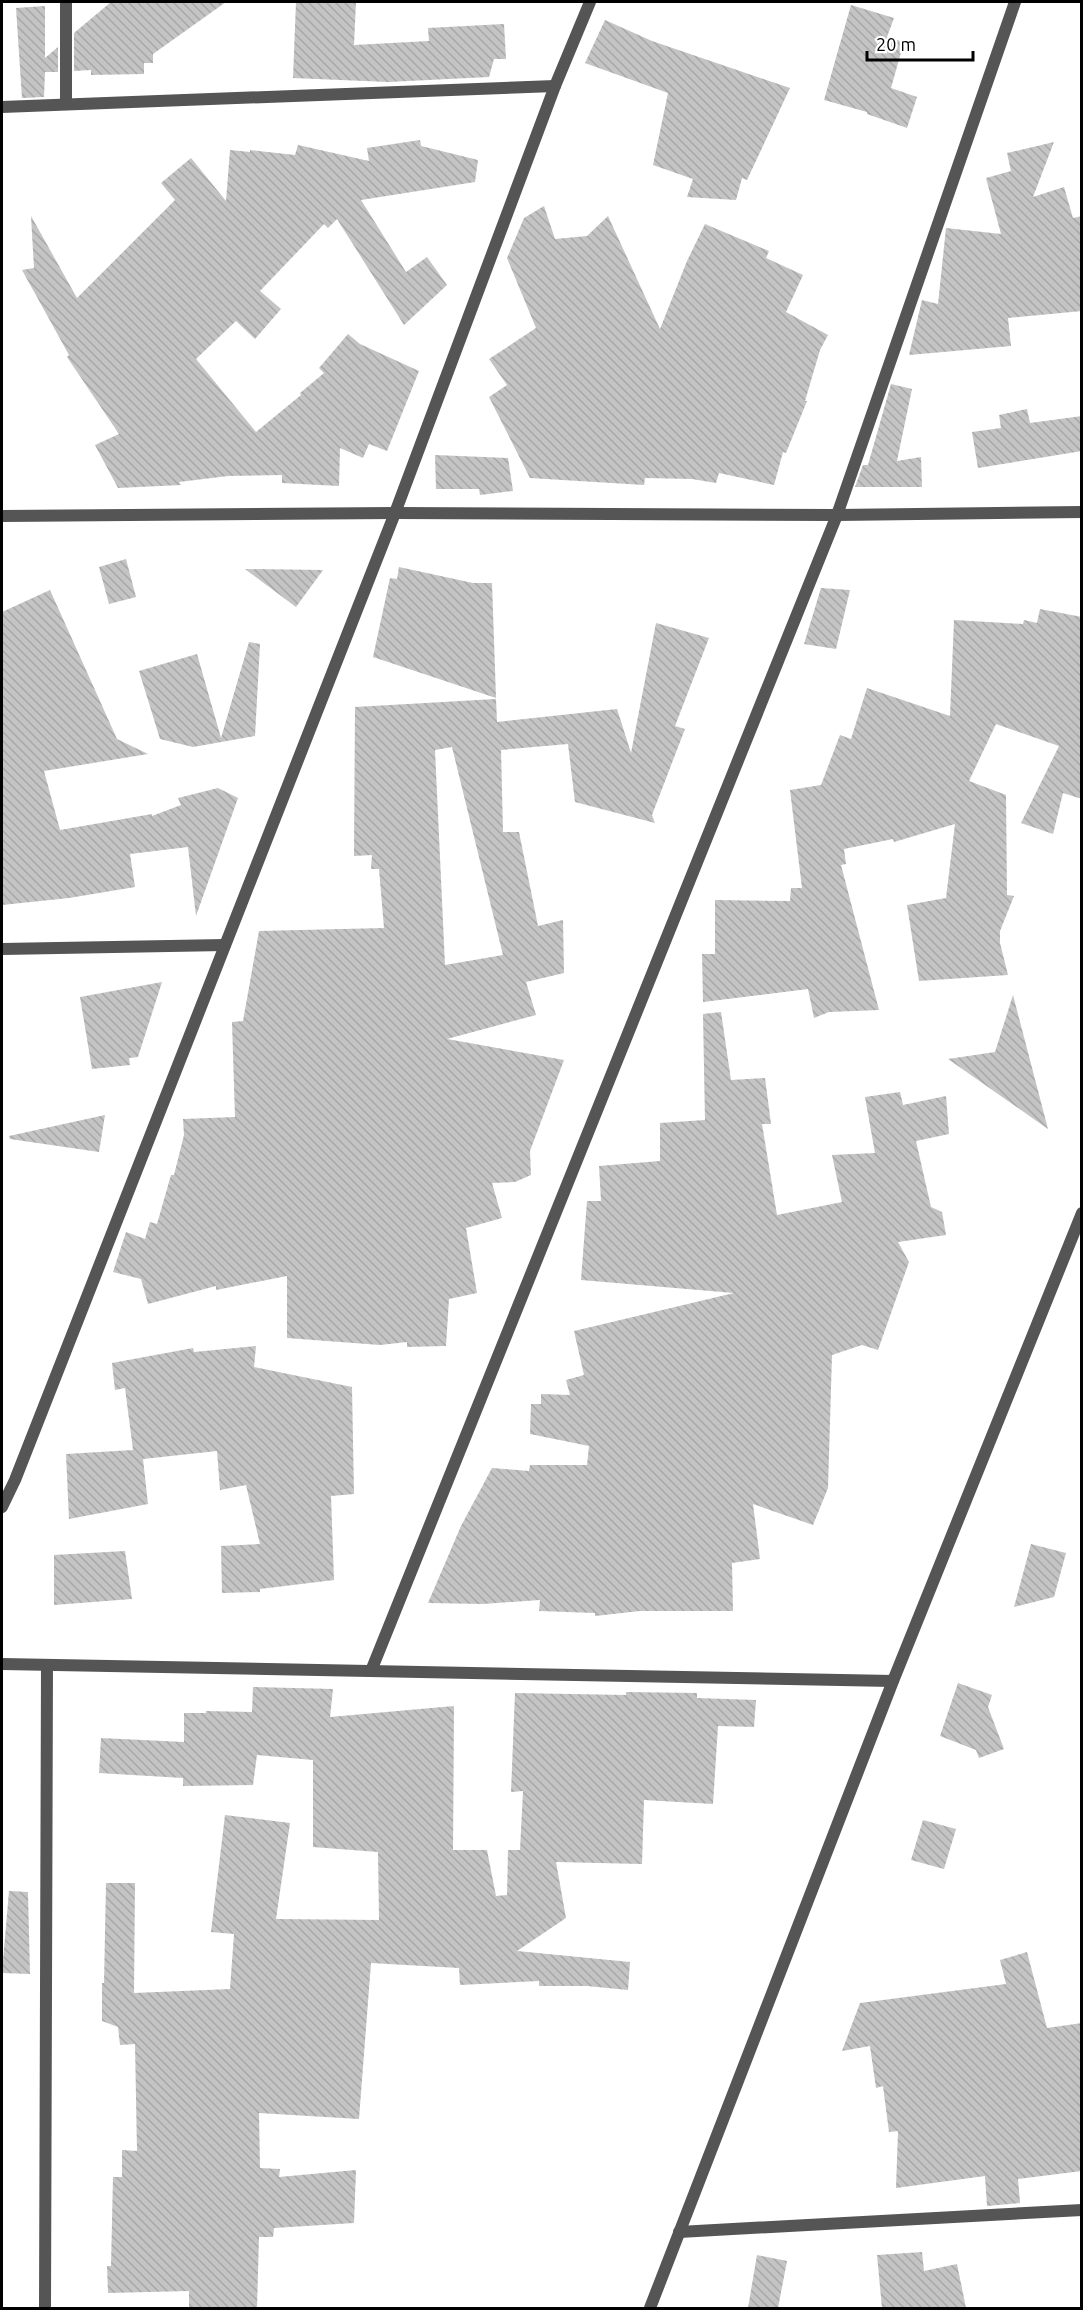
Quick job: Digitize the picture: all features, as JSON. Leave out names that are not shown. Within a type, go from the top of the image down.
[{"type":"street","points":[[66,2],[66,105]]},
{"type":"street","points":[[2,1507],[15,1480],[395,513],[555,86],[590,2]]},
{"type":"street","points":[[371,1671],[837,515],[1015,2]]},
{"type":"street","points":[[2,107],[555,86]]},
{"type":"street","points":[[2,516],[395,513],[837,515],[1082,512]]},
{"type":"street","points":[[2,949],[225,945]]},
{"type":"street","points":[[650,2308],[893,1681],[1082,1213]]},
{"type":"street","points":[[2,1664],[893,1681]]},
{"type":"street","points":[[45,2308],[47,1665]]},
{"type":"street","points":[[679,2232],[1082,2210]]},
{"type":"building","points":[[111,2],[226,2],[153,54],[153,63],[144,63],[144,74],[91,75],[91,70],[74,71],[74,33]]},
{"type":"building","points":[[296,2],[356,2],[354,45],[429,41],[428,28],[504,24],[506,59],[494,59],[489,77],[388,82],[293,78]]},
{"type":"building","points":[[851,5],[894,18],[887,37],[904,42],[891,88],[917,97],[907,128],[867,114],[867,112],[824,100]]},
{"type":"building","points":[[45,6],[45,58],[58,47],[58,72],[45,72],[44,97],[22,98],[16,8]]},
{"type":"building","points":[[605,20],[652,41],[790,88],[747,180],[742,178],[736,200],[687,197],[693,179],[653,165],[668,93],[585,63]]},
{"type":"building","points":[[420,140],[421,146],[478,160],[475,182],[361,200],[406,272],[427,257],[447,285],[404,325],[337,219],[328,228],[324,224],[260,291],[281,309],[255,339],[236,321],[196,359],[256,432],[324,373],[319,368],[348,334],[360,344],[419,371],[387,451],[369,444],[363,458],[340,448],[339,486],[282,483],[282,475],[228,476],[179,482],[181,485],[118,488],[95,445],[119,434],[67,357],[69,355],[22,270],[34,268],[31,216],[77,298],[175,200],[161,183],[191,158],[226,201],[230,150],[295,155],[298,145],[369,161],[367,148]]},
{"type":"building","points":[[1054,142],[1033,197],[1064,187],[1073,218],[1082,216],[1082,311],[1008,318],[1011,346],[909,355],[922,300],[938,304],[946,228],[1001,234],[986,178],[1011,171],[1007,153]]},
{"type":"building","points":[[544,206],[555,239],[587,236],[608,216],[660,329],[687,261],[705,224],[769,251],[766,258],[803,275],[786,312],[828,335],[820,350],[805,401],[807,401],[786,453],[783,452],[774,485],[719,473],[716,483],[692,479],[645,478],[644,485],[530,478],[489,397],[507,385],[489,359],[536,328],[507,258],[524,218]]},
{"type":"building","points":[[891,384],[912,389],[897,461],[921,457],[922,487],[855,487],[863,465],[868,465]]},
{"type":"building","points":[[1027,409],[1030,423],[1082,416],[1082,451],[978,468],[972,432],[1001,428],[999,415]]},
{"type":"building","points":[[435,455],[508,458],[513,491],[480,495],[479,489],[436,489]]},
{"type":"building","points":[[126,559],[136,597],[109,604],[99,567]]},
{"type":"building","points":[[399,567],[473,583],[492,583],[496,698],[373,657],[390,578],[397,579]]},
{"type":"building","points":[[245,569],[323,570],[296,607]]},
{"type":"building","points":[[821,588],[850,590],[836,649],[804,644]]},
{"type":"building","points":[[50,590],[117,739],[148,754],[44,771],[60,830],[152,814],[152,816],[181,805],[178,798],[218,788],[238,798],[196,916],[188,847],[130,854],[135,887],[69,898],[2,905],[2,612]]},
{"type":"building","points":[[1040,609],[1082,617],[1082,799],[1063,793],[1053,834],[1021,823],[1059,746],[996,724],[969,781],[1006,795],[1007,895],[1014,896],[1000,931],[1000,943],[1008,975],[919,981],[907,905],[946,898],[955,824],[894,842],[893,839],[844,849],[846,864],[841,865],[879,1010],[829,1012],[814,1018],[808,989],[703,1002],[702,954],[715,954],[715,900],[790,901],[791,888],[802,888],[790,790],[821,785],[840,735],[851,739],[867,688],[950,716],[954,620],[1023,624],[1024,620],[1037,623]]},
{"type":"building","points":[[656,623],[709,638],[675,726],[685,729],[652,815],[655,823],[575,802],[568,744],[501,750],[503,832],[519,832],[538,926],[563,920],[564,973],[526,982],[536,1015],[447,1039],[564,1060],[530,1151],[531,1175],[515,1182],[492,1183],[502,1218],[466,1228],[477,1293],[449,1299],[446,1346],[407,1347],[407,1342],[380,1345],[287,1338],[287,1276],[216,1290],[216,1286],[148,1304],[141,1279],[113,1272],[126,1232],[145,1239],[150,1222],[157,1224],[171,1175],[174,1175],[184,1135],[183,1119],[235,1117],[232,1022],[243,1021],[259,931],[384,928],[379,869],[371,869],[372,855],[354,856],[355,707],[496,699],[497,722],[617,709],[631,753]],"holes":[[[452,747],[503,955],[445,965],[435,750]]]},
{"type":"building","points":[[249,642],[260,644],[255,736],[193,747],[160,739],[139,671],[197,654],[221,738]]},
{"type":"building","points":[[162,982],[138,1057],[129,1058],[130,1065],[92,1069],[80,997]]},
{"type":"building","points":[[1013,995],[1048,1129],[948,1059],[995,1052]]},
{"type":"building","points":[[721,1012],[731,1080],[765,1078],[771,1124],[762,1124],[777,1215],[842,1202],[832,1155],[875,1153],[865,1097],[900,1092],[903,1105],[946,1096],[949,1134],[916,1141],[931,1207],[942,1212],[946,1235],[898,1242],[909,1262],[878,1350],[862,1345],[832,1355],[828,1488],[813,1525],[753,1504],[760,1559],[732,1563],[733,1611],[640,1611],[595,1616],[595,1613],[539,1611],[540,1600],[483,1604],[428,1603],[461,1526],[492,1468],[529,1471],[530,1465],[587,1465],[589,1446],[530,1434],[531,1404],[541,1404],[541,1394],[570,1395],[566,1380],[584,1375],[574,1331],[734,1293],[581,1280],[587,1201],[601,1201],[599,1166],[660,1161],[660,1123],[705,1120],[703,1014]]},
{"type":"building","points":[[105,1115],[99,1152],[10,1139],[9,1136]]},
{"type":"building","points":[[256,1346],[254,1367],[352,1387],[354,1494],[331,1496],[334,1580],[260,1589],[260,1592],[222,1593],[221,1546],[260,1544],[246,1485],[220,1490],[217,1451],[143,1459],[148,1504],[69,1519],[66,1454],[133,1450],[125,1388],[115,1390],[112,1363],[193,1348],[194,1352]]},
{"type":"building","points":[[1031,1544],[1066,1553],[1054,1597],[1014,1607]]},
{"type":"building","points":[[125,1551],[132,1599],[54,1605],[54,1555]]},
{"type":"building","points":[[958,1683],[992,1695],[988,1707],[1004,1749],[979,1758],[976,1750],[940,1736]]},
{"type":"building","points":[[253,1687],[333,1689],[330,1717],[454,1706],[453,1850],[487,1850],[496,1896],[507,1895],[508,1850],[520,1850],[523,1791],[511,1792],[515,1693],[626,1695],[626,1692],[697,1693],[697,1698],[756,1700],[754,1727],[718,1726],[713,1804],[644,1800],[642,1864],[556,1862],[566,1918],[517,1951],[630,1962],[628,1990],[587,1986],[539,1986],[539,1981],[460,1985],[459,1968],[371,1963],[359,2119],[259,2113],[260,2168],[280,2169],[279,2177],[356,2170],[354,2223],[274,2228],[273,2237],[259,2237],[257,2308],[189,2308],[189,2291],[108,2293],[107,2266],[111,2266],[113,2177],[122,2177],[122,2150],[137,2151],[135,2044],[120,2045],[118,2027],[102,2021],[106,1883],[135,1883],[134,1993],[230,1989],[234,1934],[211,1932],[225,1815],[290,1823],[276,1919],[379,1920],[378,1852],[313,1847],[313,1760],[257,1755],[253,1785],[183,1786],[183,1778],[99,1773],[101,1738],[184,1742],[184,1713],[252,1712]]},
{"type":"building","points":[[923,1820],[956,1829],[944,1869],[911,1860]]},
{"type":"building","points":[[9,1891],[28,1892],[30,1974],[2,1973]]},
{"type":"building","points":[[1027,1952],[1047,2028],[1082,2023],[1082,2171],[1018,2179],[1020,2203],[987,2206],[985,2176],[896,2188],[898,2131],[889,2132],[883,2086],[876,2088],[870,2046],[842,2051],[860,2003],[1006,1984],[1000,1960]]},
{"type":"building","points":[[922,2252],[924,2271],[957,2264],[966,2308],[882,2308],[877,2255]]},
{"type":"building","points":[[757,2255],[787,2261],[778,2308],[748,2308]]}]
